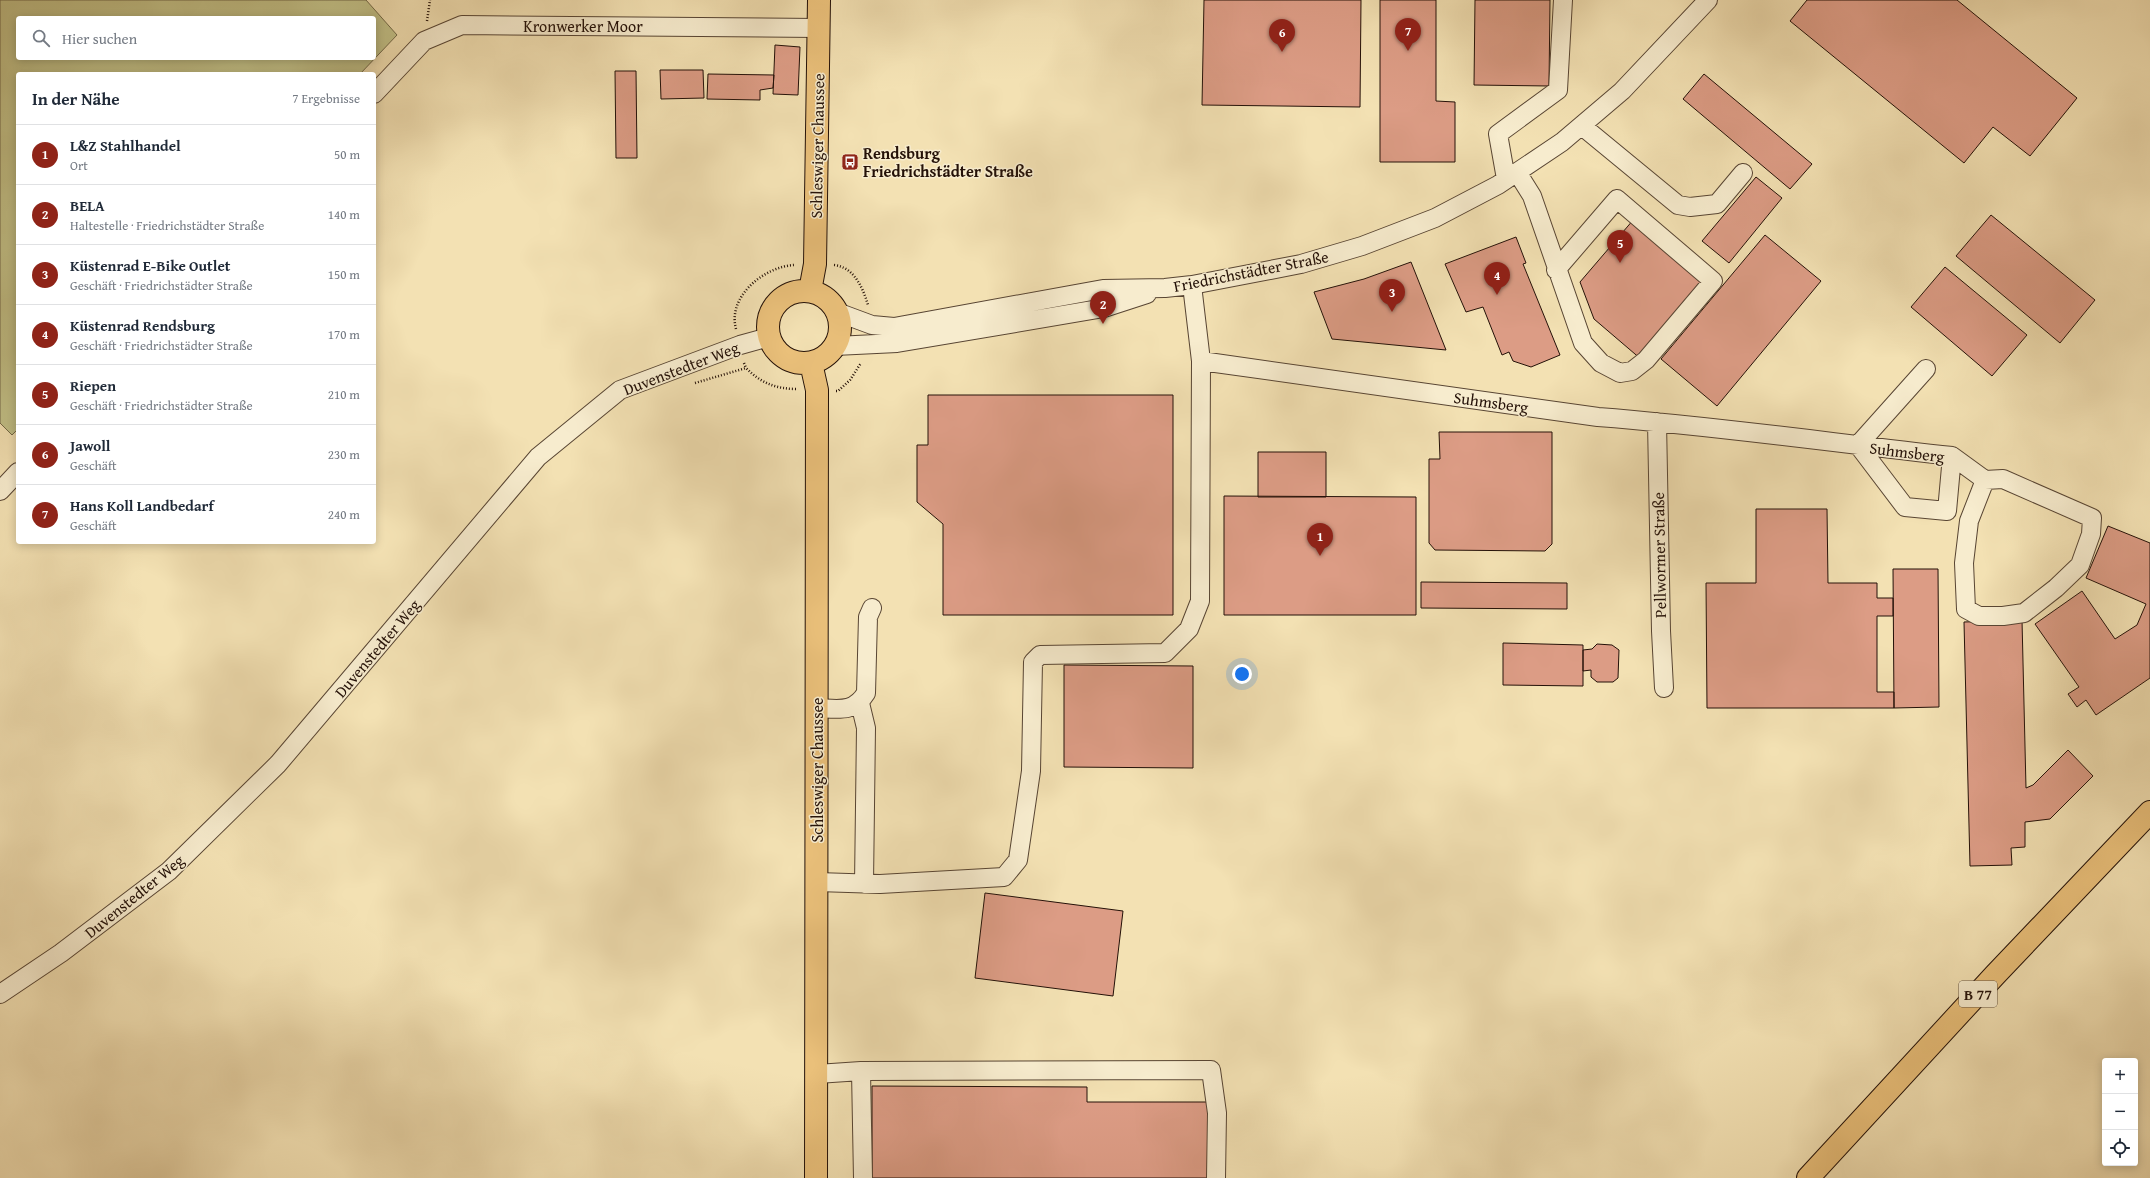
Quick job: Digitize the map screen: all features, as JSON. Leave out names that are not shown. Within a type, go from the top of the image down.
[{"type":"main road","name":"Schleswiger Chaussee","points":[[810,291],[814,264],[819,0]]},
{"type":"main road","points":[[810,291],[824,296],[837,312],[840,331],[835,346],[822,358],[811,363],[796,362],[787,359],[779,353],[770,337],[768,325],[771,313],[782,299],[793,293],[810,291]]},
{"type":"main road","name":"Schleswiger Chaussee","points":[[811,363],[817,390],[818,708],[816,1178]]},
{"type":"main road","name":"B 77","points":[[1808,1178],[1995,975],[2150,812]]},
{"type":"street","points":[[1556,270],[1617,199],[1713,281],[1646,360],[1632,371],[1620,373],[1601,363],[1583,343],[1556,270],[1532,196],[1511,176],[1498,134],[1558,90],[1563,0]]},
{"type":"street","name":"Friedrichstädter Straße","points":[[837,312],[872,324],[894,327],[1103,289],[1165,288],[1192,285],[1301,264],[1362,246],[1435,218],[1511,176],[1562,142],[1622,91],[1708,0]]},
{"type":"street","name":"Kronwerker Moor","points":[[376,92],[424,41],[462,25],[819,28]]},
{"type":"street","points":[[1582,126],[1678,205],[1690,207],[1717,204],[1743,173]]},
{"type":"street","points":[[817,882],[864,884],[955,881],[1004,877],[1018,860],[1030,778],[1033,662],[1040,655],[1165,653],[1189,629],[1200,601],[1202,361],[1192,285]]},
{"type":"street","name":"Friedrichstädter Straße","points":[[835,346],[897,343],[1104,308],[1165,288]]},
{"type":"street","name":"Duvenstedter Weg","points":[[0,994],[61,953],[169,872],[278,764],[538,457],[620,390],[740,345],[770,337]]},
{"type":"street","name":"Suhmsberg","points":[[1202,361],[1598,417],[1658,422],[1858,445],[1952,456],[1947,511],[1905,507],[1858,445]]},
{"type":"street","points":[[1858,445],[1926,369]]},
{"type":"street","name":"Pellwormer Straße","points":[[1658,422],[1657,484],[1664,688]]},
{"type":"street","points":[[1952,456],[1985,480],[2003,479],[2061,502],[2092,518],[2091,534],[2080,565],[2056,588],[2024,612],[2003,616],[1979,616],[1966,609],[1964,563],[1969,521],[1985,480]]},
{"type":"street","points":[[0,491],[16,474]]},
{"type":"street","points":[[818,708],[849,709],[860,703],[866,693],[868,617],[872,608]]},
{"type":"street","points":[[860,703],[866,728],[864,884]]},
{"type":"street","points":[[817,1074],[861,1071],[1211,1070],[1217,1113],[1216,1178]]},
{"type":"street","points":[[861,1071],[863,1178]]},
{"type":"path","points":[[735,328],[733,320],[738,304],[749,286],[765,273],[786,265],[797,265]]},
{"type":"path","points":[[830,265],[843,266],[854,275],[864,291],[869,306],[868,312]]},
{"type":"path","points":[[830,391],[838,391],[850,380],[858,370],[862,359]]},
{"type":"path","points":[[693,383],[746,368],[758,380],[780,389],[798,389]]},
{"type":"shaded area","points":[[0,0],[366,0],[397,35],[376,57],[376,16],[16,16],[16,60],[373,60],[362,72],[16,72],[16,431],[12,435],[0,423]]},
{"type":"building","points":[[1204,0],[1361,0],[1360,107],[1202,105]]},
{"type":"building","points":[[1380,0],[1436,0],[1436,101],[1455,102],[1455,162],[1380,162]]},
{"type":"building","points":[[1475,0],[1550,0],[1549,86],[1474,85]]},
{"type":"building","points":[[1807,0],[1957,0],[2077,98],[2030,156],[1993,127],[1964,163],[1790,21]]},
{"type":"building","points":[[775,45],[800,47],[798,95],[773,94]]},
{"type":"building","points":[[660,70],[703,70],[704,98],[661,99]]},
{"type":"building","points":[[615,71],[636,71],[637,158],[616,158]]},
{"type":"building","points":[[708,74],[774,75],[773,88],[760,90],[760,100],[707,99]]},
{"type":"building","points":[[1704,74],[1812,164],[1790,189],[1683,99]]},
{"type":"building","points":[[1756,177],[1782,198],[1729,263],[1702,241]]},
{"type":"building","points":[[1991,215],[2095,300],[2060,343],[1956,256]]},
{"type":"building","points":[[1634,219],[1708,282],[1642,360],[1594,319],[1580,282]]},
{"type":"building","points":[[1765,235],[1821,281],[1717,406],[1661,359]]},
{"type":"building","points":[[1516,237],[1526,263],[1523,264],[1560,355],[1531,367],[1513,361],[1509,352],[1502,355],[1483,307],[1466,312],[1445,264]]},
{"type":"building","points":[[1411,262],[1446,350],[1332,339],[1314,292],[1364,279]]},
{"type":"building","points":[[1945,267],[2027,335],[1992,376],[1911,307]]},
{"type":"building","points":[[928,395],[1173,395],[1173,615],[943,615],[943,524],[917,502],[917,445],[928,445]]},
{"type":"building","points":[[1439,432],[1552,432],[1552,544],[1545,551],[1435,550],[1429,543],[1429,459],[1440,459]]},
{"type":"building","points":[[1258,452],[1326,452],[1326,497],[1258,497]]},
{"type":"building","points":[[1224,496],[1416,497],[1416,615],[1224,615]]},
{"type":"building","points":[[1756,509],[1827,509],[1828,583],[1877,583],[1877,598],[1893,598],[1893,616],[1877,616],[1877,692],[1894,692],[1894,708],[1707,708],[1706,583],[1756,583]]},
{"type":"building","points":[[2108,526],[2150,543],[2150,678],[2096,715],[2086,700],[2077,707],[2068,694],[2079,687],[2035,624],[2082,591],[2115,639],[2137,625],[2146,604],[2086,578]]},
{"type":"building","points":[[1893,569],[1938,569],[1939,707],[1894,708]]},
{"type":"building","points":[[1421,582],[1567,583],[1567,609],[1421,608]]},
{"type":"building","points":[[2022,620],[2026,788],[2033,785],[2068,750],[2093,776],[2050,819],[2025,822],[2025,847],[2011,848],[2012,865],[1970,866],[1964,622]]},
{"type":"building","points":[[1503,643],[1583,645],[1583,686],[1503,685]]},
{"type":"building","points":[[1597,644],[1612,645],[1619,650],[1618,678],[1613,682],[1597,682],[1591,677],[1591,670],[1583,671],[1583,650],[1592,649]]},
{"type":"building","points":[[1064,665],[1193,666],[1193,768],[1064,767]]},
{"type":"building","points":[[985,893],[1123,911],[1113,996],[975,978]]},
{"type":"building","points":[[872,1086],[1087,1087],[1087,1102],[1211,1102],[1211,1178],[872,1178]]},
{"type":"place","name":"Hans Koll Landbedarf","points":[[1408,51]]},
{"type":"place","name":"Jawoll","points":[[1282,52]]},
{"type":"place","name":"Rendsburg Friedrichstädter Straße","points":[[850,162]]},
{"type":"place","name":"Riepen","points":[[1620,263]]},
{"type":"place","name":"Küstenrad Rendsburg","points":[[1497,295]]},
{"type":"place","name":"Küstenrad E-Bike Outlet","points":[[1392,312]]},
{"type":"place","name":"BELA","points":[[1103,324]]},
{"type":"place","name":"L&Z Stahlhandel","points":[[1320,556]]}]
